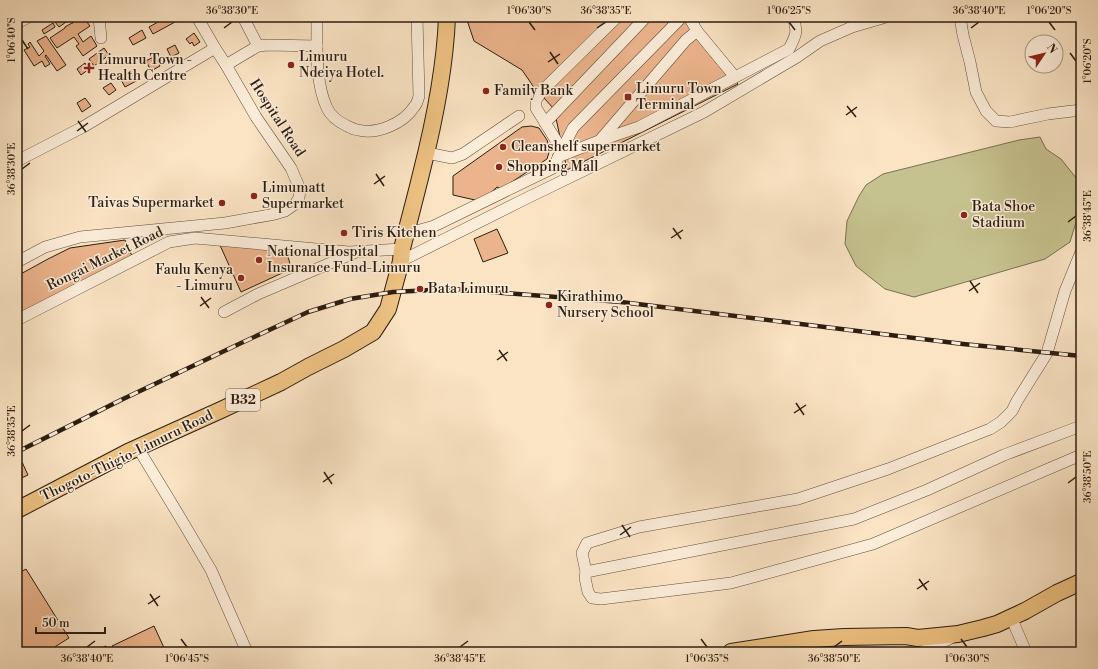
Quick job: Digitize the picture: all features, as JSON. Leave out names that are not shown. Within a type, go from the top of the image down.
[{"type":"highway","name":"Thogoto-Thigio-Limuru Road","points":[[17,510],[138,448],[281,382],[373,332],[388,309],[426,152],[441,83],[447,17]]},
{"type":"highway","points":[[731,652],[814,639],[906,636],[918,638],[958,634],[997,624],[1081,582]]},
{"type":"street","points":[[17,23],[29,17]]},
{"type":"street","points":[[99,17],[101,38]]},
{"type":"street","name":"Hospital Road","points":[[197,17],[256,117],[292,168],[300,189]]},
{"type":"street","points":[[243,17],[258,46]]},
{"type":"street","points":[[317,17],[317,46],[321,94],[327,109],[335,118],[344,124],[358,130],[374,131],[389,128],[408,116],[415,107],[419,96],[417,17]]},
{"type":"street","points":[[560,154],[536,108],[536,100],[542,91],[617,17]]},
{"type":"street","points":[[545,123],[646,17]]},
{"type":"street","points":[[403,248],[434,226],[553,168],[573,128],[682,17]]},
{"type":"street","points":[[689,17],[697,31],[735,77]]},
{"type":"street","points":[[560,154],[639,127],[789,49],[795,37],[796,29],[793,17]]},
{"type":"street","points":[[403,248],[524,200],[704,112],[797,57],[820,41],[852,27],[886,17]]},
{"type":"street","points":[[960,17],[976,92],[986,111],[996,121],[1010,122],[1048,114],[1081,110]]},
{"type":"street","points":[[600,140],[686,40],[697,31]]},
{"type":"street","points":[[226,64],[258,46],[317,46]]},
{"type":"street","points":[[17,162],[83,127],[215,48]]},
{"type":"street","points":[[426,152],[452,158],[463,154],[519,116]]},
{"type":"street","name":"Rongai Market Road","points":[[17,262],[45,247],[80,237],[225,223],[275,214],[285,211],[295,204],[299,198],[300,189]]},
{"type":"street","points":[[177,228],[179,240]]},
{"type":"street","name":"Rongai Market Road","points":[[17,320],[169,242],[179,240],[195,238],[357,252],[403,248]]},
{"type":"street","points":[[224,312],[258,294],[357,252]]},
{"type":"street","points":[[1081,252],[1065,291],[1046,353],[1017,400],[1012,411],[1002,422],[990,429],[888,469],[798,499],[639,527],[587,543],[582,553],[588,592],[592,598],[601,599],[731,583],[873,544],[1081,456]]},
{"type":"street","points":[[586,572],[854,519],[927,490],[1004,455],[1081,426]]},
{"type":"street","points":[[138,448],[211,570],[247,652]]},
{"type":"street","points":[[1011,617],[1026,652]]},
{"type":"street","points":[[921,652],[958,634]]},
{"type":"shaded area","name":"Bata Shoe Stadium","points":[[1040,137],[1046,149],[1061,159],[1077,179],[1080,209],[1070,242],[1045,259],[914,297],[885,289],[856,266],[845,244],[847,221],[866,185],[883,174],[1019,140]]},
{"type":"building","points":[[63,17],[67,17],[69,20],[59,27],[55,22]]},
{"type":"building","points":[[76,17],[83,17],[90,26],[78,34],[83,42],[91,36],[97,46],[83,56],[76,46],[79,44],[74,37],[57,48],[50,38],[73,23],[71,20]]},
{"type":"building","points":[[167,17],[172,17],[175,22],[153,34],[149,27]]},
{"type":"building","name":"Limuru Town Terminal","points":[[466,17],[682,17],[700,42],[738,84],[567,170],[554,109],[533,86],[522,70],[474,41]]},
{"type":"building","points":[[53,23],[55,27],[44,34],[42,30]]},
{"type":"building","points":[[142,30],[146,38],[133,45],[129,38]]},
{"type":"building","points":[[194,33],[200,42],[194,46],[192,42],[190,44],[186,39]]},
{"type":"building","points":[[46,36],[66,65],[57,71],[46,55],[45,56],[50,64],[45,67],[42,61],[34,66],[24,50],[30,47],[28,44],[30,42],[39,56],[44,51],[37,41]]},
{"type":"building","points":[[175,45],[179,53],[171,57],[167,49]]},
{"type":"building","points":[[104,48],[109,55],[94,66],[89,59]]},
{"type":"building","points":[[155,56],[160,66],[151,71],[146,61]]},
{"type":"building","points":[[85,63],[89,69],[81,75],[77,69]]},
{"type":"building","points":[[133,70],[138,80],[125,87],[120,78]]},
{"type":"building","points":[[111,83],[116,90],[109,95],[103,88]]},
{"type":"building","points":[[85,98],[91,106],[82,112],[77,103]]},
{"type":"building","name":"Shopping Mall","points":[[531,126],[539,128],[547,140],[550,149],[547,159],[501,189],[497,187],[484,199],[475,200],[453,195],[453,176],[522,127]]},
{"type":"building","points":[[497,229],[508,253],[483,262],[474,239]]},
{"type":"building","points":[[125,240],[132,256],[17,314],[17,276],[70,248]]},
{"type":"building","points":[[219,243],[286,252],[291,269],[241,292]]},
{"type":"building","points":[[22,462],[28,475],[17,480],[17,465]]},
{"type":"building","points":[[26,569],[69,638],[53,648],[56,652],[17,652],[17,574]]},
{"type":"building","points":[[154,626],[166,652],[115,652],[112,646]]},
{"type":"building","points":[[106,646],[109,652],[92,652]]},
{"type":"railway","points":[[17,452],[121,400],[308,312],[350,299],[393,292],[452,289],[621,302],[963,344],[1081,356]]},
{"type":"place","name":"Limuru Ndeiya Hotel.","points":[[291,65]]},
{"type":"place","name":"Limuru Town - Health Centre","points":[[89,68]]},
{"type":"place","name":"Family Bank","points":[[486,91]]},
{"type":"place","name":"Limuru Town Terminal","points":[[628,97]]},
{"type":"place","name":"Cleanshelf supermarket","points":[[503,147]]},
{"type":"place","name":"Shopping Mall","points":[[499,167]]},
{"type":"place","name":"Limumatt Supermarket","points":[[254,196]]},
{"type":"place","name":"Taivas Supermarket","points":[[222,203]]},
{"type":"place","name":"Bata Shoe Stadium","points":[[964,215]]},
{"type":"place","name":"Tiris Kitchen","points":[[344,233]]},
{"type":"place","name":"National Hospital Insurance Fund-Limuru","points":[[259,260]]},
{"type":"place","name":"Faulu Kenya - Limuru","points":[[241,278]]},
{"type":"place","name":"Bata Limuru","points":[[420,289]]},
{"type":"place","name":"Kirathimo Nursery School","points":[[549,305]]}]
